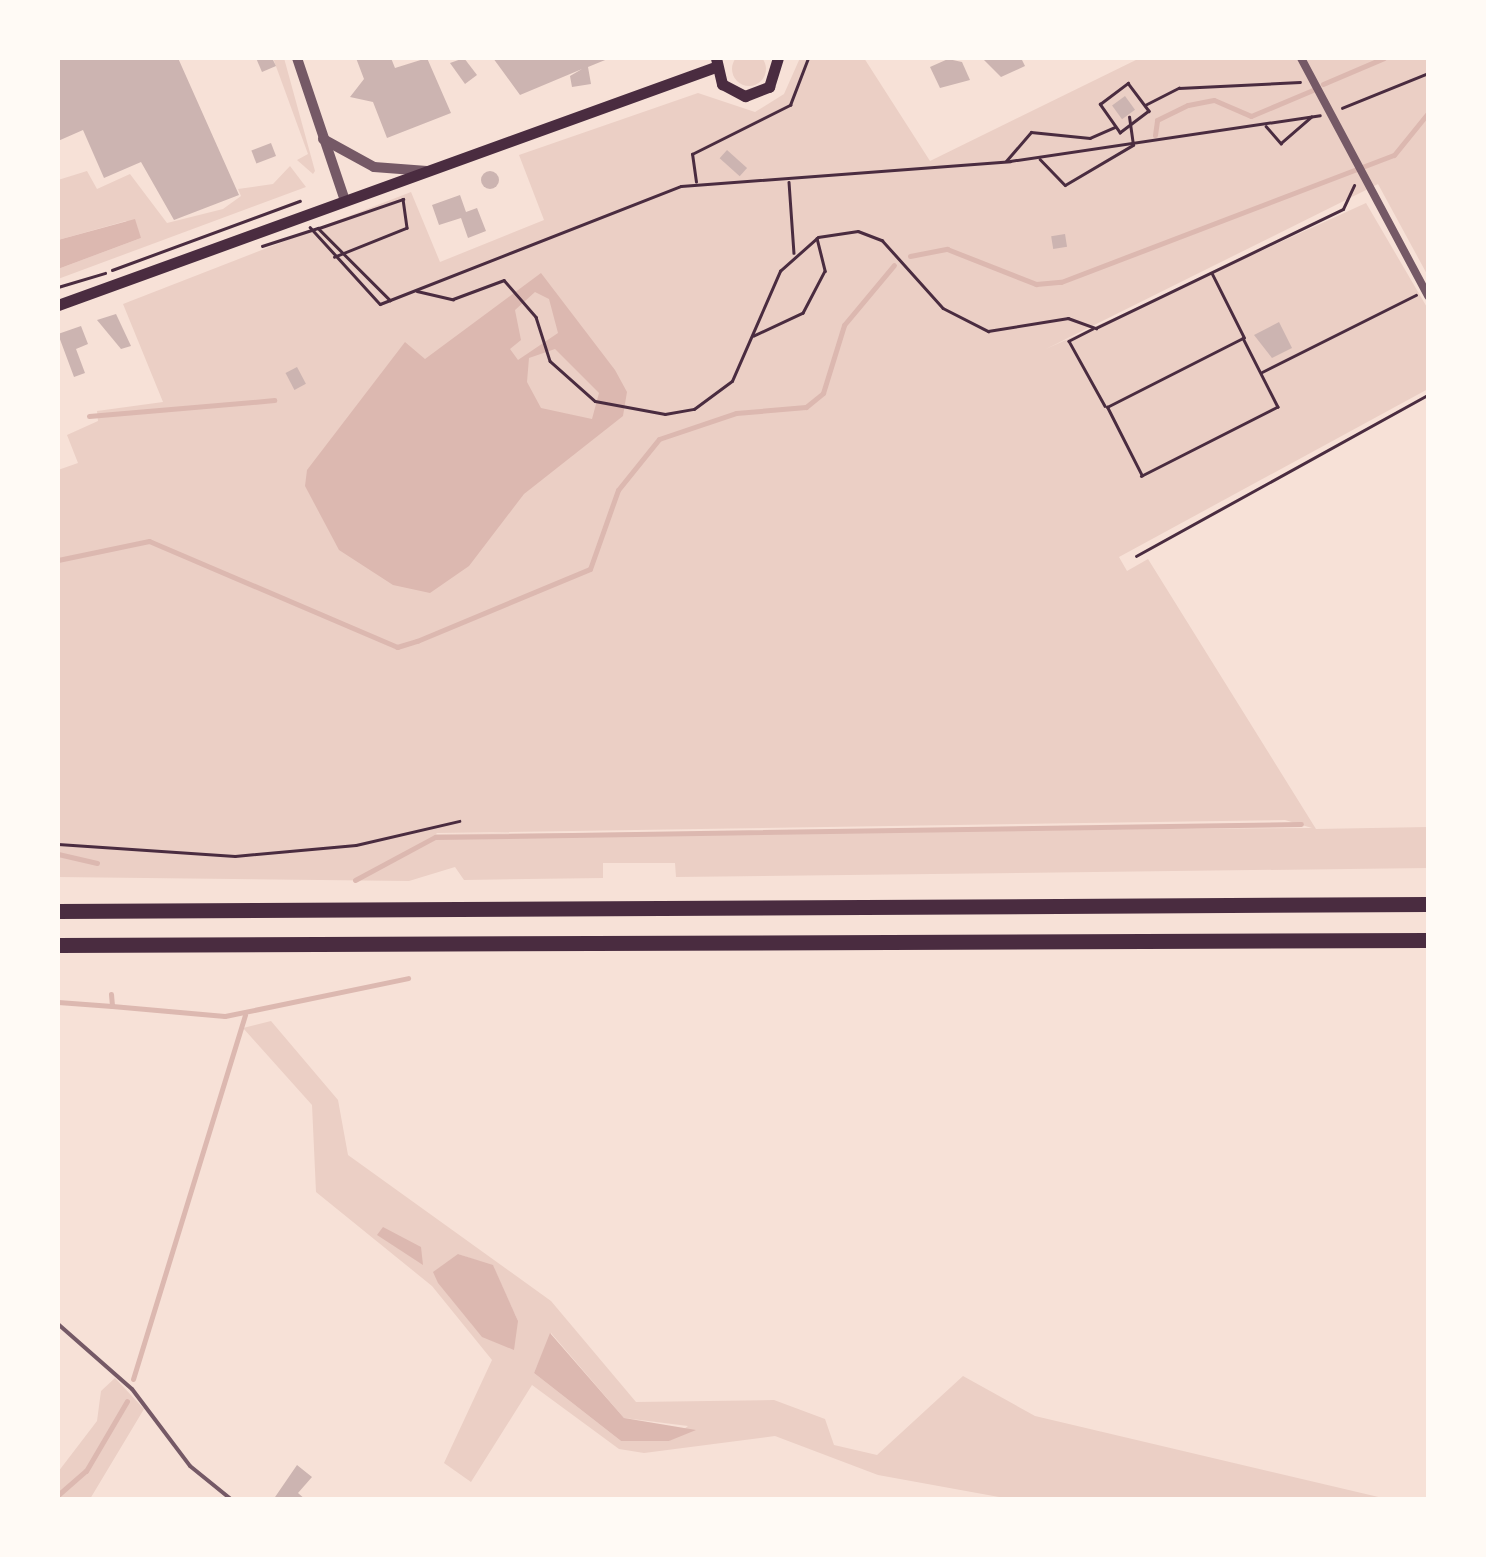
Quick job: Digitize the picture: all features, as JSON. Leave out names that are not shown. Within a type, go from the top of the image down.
[{"type":"highway","points":[[58,911],[1428,904]]},
{"type":"highway","points":[[58,945],[1428,940]]},
{"type":"main road","points":[[58,305],[716,62],[728,90],[754,95],[774,80],[778,58]]},
{"type":"street","points":[[297,58],[346,201]]},
{"type":"street","points":[[1301,58],[1360,181],[1427,293]]},
{"type":"street","points":[[323,139],[374,167],[428,171]]},
{"type":"lane","points":[[58,1324],[132,1389],[190,1466],[232,1500]]},
{"type":"path","points":[[696,184],[692,154],[790,105],[808,58]]},
{"type":"path","points":[[333,258],[407,228],[403,199],[312,231],[333,258],[380,304],[696,184],[789,182],[1006,162],[1133,145],[1327,114],[1428,72]]},
{"type":"path","points":[[1130,126],[1145,105],[1178,88],[1311,79]]},
{"type":"path","points":[[1116,126],[1100,104],[1128,83],[1145,105]]},
{"type":"path","points":[[1265,124],[1282,143],[1312,116]]},
{"type":"path","points":[[1129,117],[1133,145]]},
{"type":"path","points":[[1006,162],[1031,132],[1090,138],[1116,126],[1130,126]]},
{"type":"path","points":[[1039,158],[1065,185],[1133,145]]},
{"type":"path","points":[[1212,272],[1278,407],[1142,476],[1070,340],[1343,209],[1360,181]]},
{"type":"path","points":[[789,182],[794,255]]},
{"type":"path","points":[[58,287],[299,199],[305,216]]},
{"type":"path","points":[[318,228],[390,300]]},
{"type":"path","points":[[416,291],[454,299],[504,280],[527,305],[550,361],[595,401],[640,412],[719,396],[794,255],[817,238],[858,231],[882,240],[943,308],[988,331],[1068,318],[1096,328]]},
{"type":"path","points":[[754,336],[803,312],[825,271],[817,238]]},
{"type":"path","points":[[1261,373],[1427,293]]},
{"type":"path","points":[[1107,407],[1243,338]]},
{"type":"path","points":[[1136,556],[1428,395]]},
{"type":"path","points":[[58,844],[235,856],[356,844],[459,820]]},
{"type":"shaded area","points":[[749,52],[761,57],[766,69],[761,81],[749,86],[737,81],[732,69],[737,57]]},
{"type":"shaded area","points":[[273,58],[284,58],[315,171],[313,174],[297,160],[308,154]]},
{"type":"shaded area","points":[[800,58],[864,58],[930,161],[1140,58],[1428,58],[1428,276],[1378,184],[1046,349],[1366,203],[1428,309],[1428,389],[1119,557],[1127,571],[1148,559],[1316,829],[1428,827],[1428,868],[676,877],[675,863],[603,863],[603,878],[464,880],[455,867],[409,881],[58,877],[58,470],[78,463],[67,435],[98,421],[97,411],[163,402],[123,304],[411,192],[440,262],[544,220],[519,155],[698,93],[755,112],[784,94]],"holes":[[[1285,820],[1312,828],[436,834]]]},
{"type":"shaded area","points":[[290,166],[306,187],[58,279],[58,269],[141,238],[126,221],[58,240],[58,180],[87,171],[97,189],[130,174],[167,223],[223,209],[241,196],[238,189],[273,184]]},
{"type":"shaded area","points":[[135,219],[141,238],[58,269],[58,240]]},
{"type":"shaded area","points":[[541,273],[615,370],[627,392],[623,416],[524,494],[469,566],[430,593],[393,585],[339,550],[305,486],[307,470],[405,342],[425,359]],"holes":[[[535,292],[549,299],[558,333],[518,360],[510,349],[521,340],[515,310]],[[555,349],[599,393],[592,419],[541,408],[527,382],[529,358]]]},
{"type":"shaded area","points":[[271,1021],[338,1100],[348,1155],[551,1301],[636,1402],[774,1400],[825,1419],[834,1445],[877,1455],[963,1376],[1035,1416],[1387,1499],[1010,1499],[878,1475],[775,1436],[644,1453],[619,1449],[532,1385],[471,1482],[444,1463],[492,1360],[432,1286],[316,1192],[312,1105],[243,1028]],"holes":[[[458,1254],[493,1266],[518,1321]],[[551,1333],[624,1418],[688,1426],[669,1441],[621,1441],[534,1373]]]},
{"type":"shaded area","points":[[383,1227],[421,1247],[423,1265],[377,1235]]},
{"type":"shaded area","points":[[458,1254],[493,1265],[518,1321],[514,1350],[482,1337],[438,1283],[433,1272]]},
{"type":"shaded area","points":[[550,1333],[624,1418],[696,1430],[669,1441],[621,1441],[534,1373]]},
{"type":"shaded area","points":[[115,1378],[144,1409],[90,1499],[58,1499],[58,1472],[97,1421],[101,1391]]},
{"type":"building","points":[[58,58],[178,58],[239,195],[174,220],[141,162],[104,178],[83,130],[58,141]]},
{"type":"building","points":[[256,58],[272,58],[276,66],[262,72]]},
{"type":"building","points":[[356,58],[391,58],[395,68],[427,58],[451,113],[387,138],[373,102],[350,97],[364,79]]},
{"type":"building","points":[[464,58],[477,75],[465,84],[450,63]]},
{"type":"building","points":[[493,58],[610,58],[588,67],[591,84],[572,87],[570,76],[582,69],[520,95]]},
{"type":"building","points":[[982,58],[1021,58],[1025,66],[1001,77]]},
{"type":"building","points":[[948,59],[962,62],[970,80],[940,88],[930,67]]},
{"type":"building","points":[[1125,96],[1135,110],[1122,119],[1112,105]]},
{"type":"building","points":[[271,143],[276,156],[256,164],[251,151]]},
{"type":"building","points":[[727,150],[747,168],[740,176],[720,158]]},
{"type":"building","points":[[490,171],[497,173],[497,187],[490,189],[483,187],[481,180],[483,173]]},
{"type":"building","points":[[460,195],[466,212],[477,208],[486,231],[468,238],[461,218],[439,225],[432,205]]},
{"type":"building","points":[[1065,234],[1067,247],[1053,249],[1051,236]]},
{"type":"building","points":[[116,314],[131,346],[121,349],[97,320]]},
{"type":"building","points":[[1279,322],[1292,348],[1272,358],[1254,335]]},
{"type":"building","points":[[81,326],[88,344],[76,349],[85,373],[74,377],[58,334]]},
{"type":"building","points":[[297,367],[306,384],[294,390],[286,373]]},
{"type":"building","points":[[297,1465],[312,1477],[298,1493],[306,1500],[273,1500]]},
{"type":"waterway","points":[[1323,84],[1384,58]]},
{"type":"waterway","points":[[1155,135],[1157,120],[1188,105],[1214,100],[1251,116],[1313,90]]},
{"type":"waterway","points":[[910,256],[947,249],[1036,284],[1061,282],[1394,155],[1428,113]]},
{"type":"waterway","points":[[58,560],[149,541],[397,647],[417,641],[590,569],[618,490],[659,439],[736,413],[806,407],[823,393],[844,325],[894,265]]},
{"type":"waterway","points":[[89,416],[274,400]]},
{"type":"waterway","points":[[355,880],[435,837],[1301,824]]},
{"type":"waterway","points":[[58,854],[97,863]]},
{"type":"waterway","points":[[111,994],[112,1006],[225,1016],[408,978]]},
{"type":"waterway","points":[[58,1002],[112,1006]]},
{"type":"waterway","points":[[133,1379],[245,1015]]},
{"type":"waterway","points":[[58,1495],[86,1471],[127,1401]]}]
